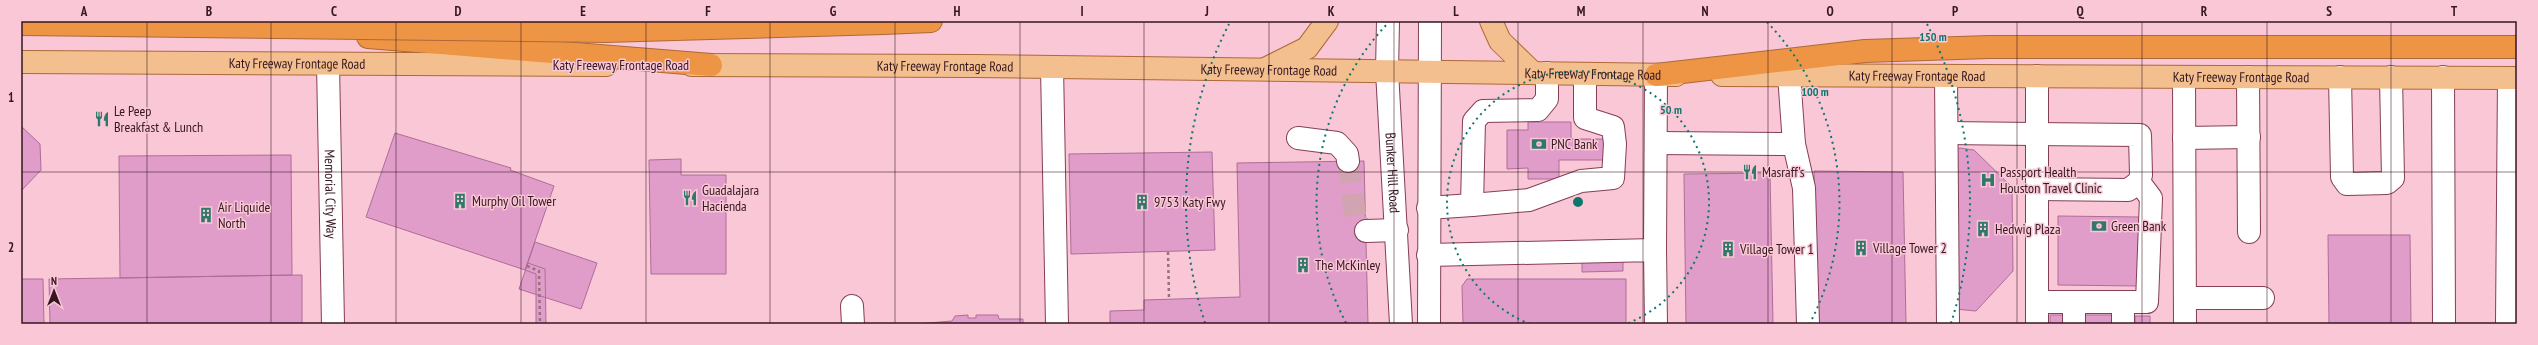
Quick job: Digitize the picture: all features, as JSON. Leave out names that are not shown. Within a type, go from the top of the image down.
[{"type":"highway","points":[[173,21],[711,65]]},
{"type":"highway","points":[[21,24],[605,30],[931,21]]},
{"type":"highway","points":[[1656,75],[1865,50],[1988,47],[2517,47]]},
{"type":"main road","points":[[1264,70],[1307,48],[1328,21]]},
{"type":"main road","points":[[1491,21],[1500,41],[1540,73]]},
{"type":"main road","name":"Katy Freeway Frontage Road","points":[[21,62],[1052,67],[1656,75],[2513,78]]},
{"type":"street","name":"Bunker Hill Road","points":[[1388,21],[1387,71],[1401,324]]},
{"type":"street","points":[[1429,324],[1428,208],[1430,21]]},
{"type":"street","name":"Memorial City Way","points":[[328,64],[333,324]]},
{"type":"street","points":[[1052,67],[1056,324]]},
{"type":"street","points":[[1472,205],[1474,121],[1483,111],[1538,110],[1547,99],[1540,73]]},
{"type":"street","points":[[1428,208],[1529,200],[1581,182],[1613,178],[1615,144],[1613,127],[1585,118],[1585,74]]},
{"type":"street","points":[[1656,75],[1656,324]]},
{"type":"street","points":[[1789,75],[1794,144],[1804,188],[1808,324]]},
{"type":"street","points":[[1946,76],[1948,324]]},
{"type":"street","points":[[2037,76],[2037,324]]},
{"type":"street","points":[[2184,77],[2185,324]]},
{"type":"street","points":[[2248,77],[2249,232]]},
{"type":"street","points":[[2340,77],[2342,177],[2347,184],[2387,183],[2393,178],[2391,77]]},
{"type":"street","points":[[2443,78],[2444,324]]},
{"type":"street","points":[[2507,324],[2513,78]]},
{"type":"street","points":[[1947,133],[2140,135],[2134,186]]},
{"type":"street","points":[[2184,138],[2249,137]]},
{"type":"street","points":[[1298,138],[1337,143],[1347,154],[1348,161]]},
{"type":"street","points":[[1656,143],[1794,144]]},
{"type":"street","points":[[2037,189],[2134,186],[2151,198],[2147,302],[2037,302]]},
{"type":"street","points":[[1366,231],[1397,230]]},
{"type":"street","points":[[1428,255],[1655,250]]},
{"type":"street","points":[[2185,298],[2263,298]]},
{"type":"street","points":[[2074,302],[2074,324]]},
{"type":"street","points":[[2123,324],[2124,302]]},
{"type":"path","points":[[1168,252],[1169,299]]},
{"type":"path","points":[[526,266],[539,271],[540,324]]},
{"type":"building","points":[[1528,122],[1571,122],[1571,139],[1610,139],[1610,160],[1559,160],[1559,179],[1528,179],[1528,168],[1507,169],[1507,130],[1528,130]]},
{"type":"building","points":[[21,126],[40,144],[41,170],[21,191]]},
{"type":"building","name":"Murphy Oil Tower","points":[[395,133],[511,168],[510,170],[554,186],[525,270],[366,217]]},
{"type":"building","name":"Hedwig Plaza","points":[[1960,148],[1974,150],[2012,187],[2013,271],[1976,311],[1955,309],[1956,150]]},
{"type":"building","name":"9753 Katy Fwy","points":[[1212,152],[1215,250],[1071,254],[1069,154]]},
{"type":"building","name":"Air Liquide North","points":[[291,155],[292,275],[120,278],[119,156]]},
{"type":"building","points":[[681,159],[681,175],[726,175],[726,274],[651,274],[649,160]]},
{"type":"building","name":"The McKinley","points":[[1364,161],[1368,324],[1110,324],[1110,311],[1144,310],[1144,300],[1240,297],[1237,163]]},
{"type":"building","name":"Village Tower 2","points":[[1814,171],[1903,172],[1906,324],[1819,324]]},
{"type":"building","name":"Village Tower 1","points":[[1770,173],[1773,324],[1686,324],[1684,174]]},
{"type":"building","points":[[2058,216],[2139,217],[2138,286],[2058,285]]},
{"type":"building","points":[[2328,235],[2410,235],[2411,324],[2329,324]]},
{"type":"building","points":[[535,242],[597,263],[581,309],[519,289]]},
{"type":"building","points":[[1623,256],[1623,271],[1582,272],[1582,257]]},
{"type":"building","points":[[528,263],[545,269],[546,324],[536,324],[536,274],[525,270]]},
{"type":"building","points":[[302,275],[302,324],[50,324],[49,279]]},
{"type":"building","points":[[21,279],[43,279],[44,324],[21,324]]},
{"type":"building","points":[[1467,279],[1626,279],[1626,324],[1463,324],[1462,286]]},
{"type":"building","points":[[968,315],[968,318],[976,318],[976,315],[998,315],[999,319],[1023,319],[1023,324],[917,324],[952,321],[955,316]]},
{"type":"building","points":[[2050,315],[2065,315],[2065,324],[2050,324]]},
{"type":"building","points":[[2084,315],[2115,315],[2115,324],[2084,324]]},
{"type":"building","points":[[2135,316],[2150,316],[2150,324],[2135,324]]},
{"type":"tunnel","points":[[1348,161],[1356,223],[1366,231]]},
{"type":"place","name":"Le Peep Breakfast & Lunch","points":[[102,119]]},
{"type":"place","name":"PNC Bank","points":[[1539,144]]},
{"type":"place","name":"Masraff's","points":[[1750,172]]},
{"type":"place","name":"Passport Health Houston Travel Clinic","points":[[1988,180]]},
{"type":"place","name":"Guadalajara Hacienda","points":[[690,198]]},
{"type":"place","name":"Murphy Oil Tower","points":[[460,201]]},
{"type":"place","name":"9753 Katy Fwy","points":[[1142,202]]},
{"type":"place","name":"Air Liquide North","points":[[206,215]]},
{"type":"place","name":"Green Bank","points":[[2099,226]]},
{"type":"place","name":"Hedwig Plaza","points":[[1983,229]]},
{"type":"place","name":"Village Tower 2","points":[[1861,248]]},
{"type":"place","name":"Village Tower 1","points":[[1728,249]]},
{"type":"place","name":"The McKinley","points":[[1303,265]]}]
